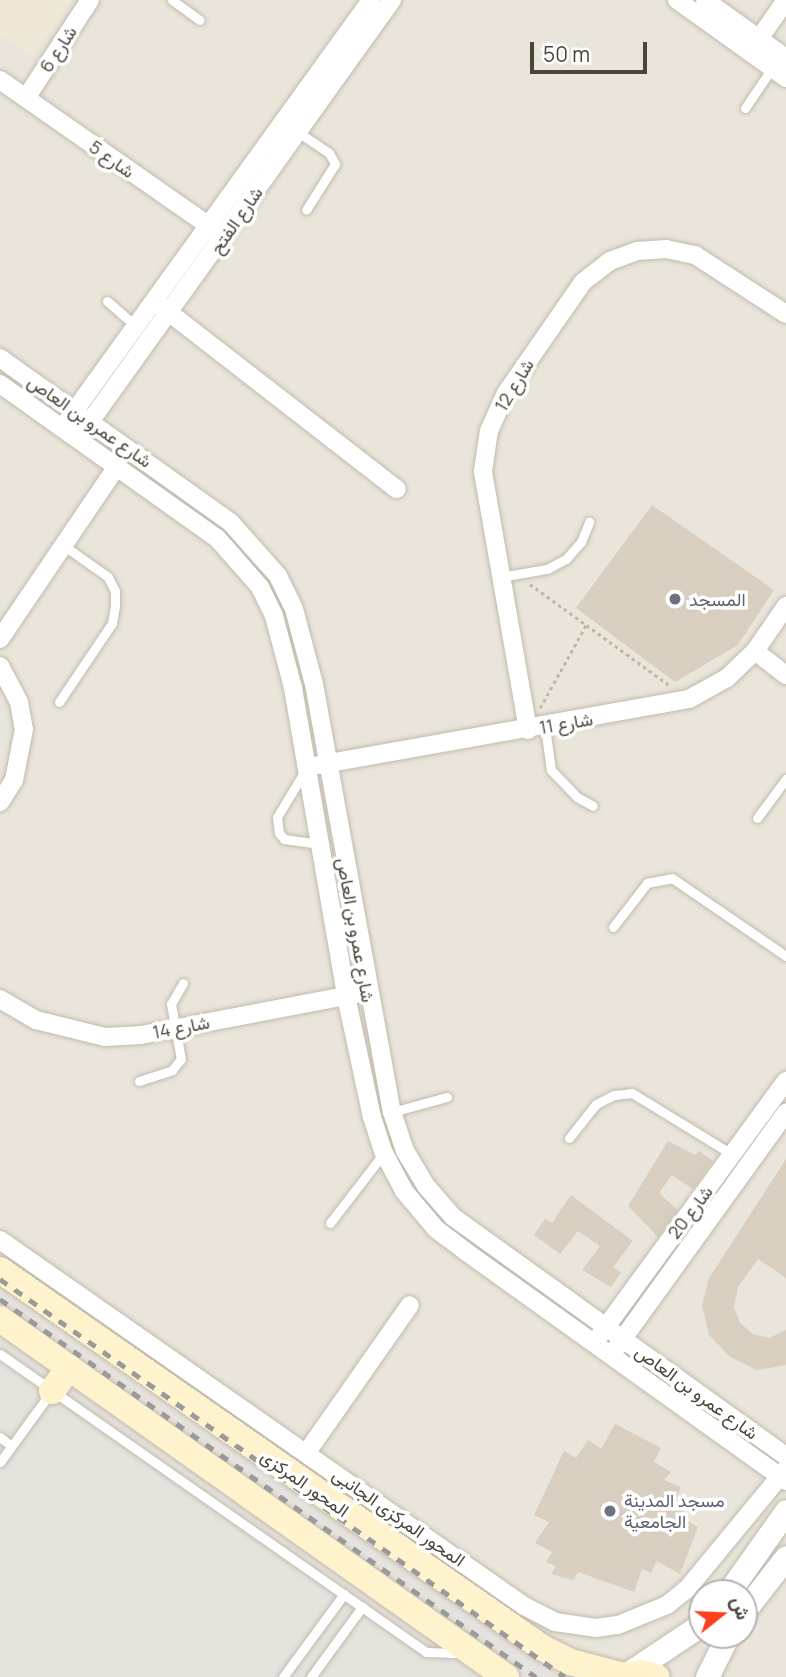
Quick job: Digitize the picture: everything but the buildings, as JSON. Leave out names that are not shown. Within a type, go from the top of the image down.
[{"type":"main road","name":"المحور المركزى","points":[[3,1255],[517,1616],[571,1662],[620,1675],[657,1677]]},
{"type":"main road","points":[[0,1319],[469,1650],[495,1674]]},
{"type":"main road","points":[[52,1391],[69,1368]]},
{"type":"street","name":"شارع 6","points":[[26,98],[90,0]]},
{"type":"street","name":"شارع الفتح","points":[[218,232],[371,0]]},
{"type":"street","name":"شارع الفتح","points":[[78,438],[162,307],[298,132],[392,0]]},
{"type":"street","points":[[677,0],[754,45]]},
{"type":"street","points":[[705,0],[781,68]]},
{"type":"street","points":[[754,45],[786,0]]},
{"type":"street","name":"شارع 5","points":[[0,80],[218,232]]},
{"type":"street","name":"شارع 12","points":[[536,728],[508,575],[483,471],[489,431],[506,393],[583,282],[610,261],[637,251],[666,248],[704,260],[786,314]]},
{"type":"street","name":"شارع الفتح","points":[[62,428],[137,327],[162,307]]},
{"type":"street","points":[[162,307],[397,489]]},
{"type":"street","name":"شارع عمرو بن العاص","points":[[0,358],[231,523],[278,576],[304,644],[391,1112],[412,1163],[453,1217],[786,1456]]},
{"type":"street","name":"شارع عمرو بن العاص","points":[[0,384],[217,538],[260,587],[284,649],[346,996],[384,1153],[404,1191],[436,1228],[594,1344],[784,1475]]},
{"type":"street","points":[[0,639],[117,466]]},
{"type":"street","name":"شارع 11","points":[[307,767],[689,699],[727,678],[755,651],[786,606]]},
{"type":"street","points":[[755,651],[786,675]]},
{"type":"street","points":[[0,666],[19,702],[24,729],[14,780],[0,803]]},
{"type":"street","name":"شارع 14","points":[[0,999],[36,1020],[70,1031],[105,1037],[176,1028],[367,991]]},
{"type":"street","name":"شارع 20","points":[[594,1344],[786,1081]]},
{"type":"street","name":"شارع 20","points":[[611,1356],[786,1112]]},
{"type":"street","name":"المحور المركزى الجانبى","points":[[3,1255],[307,1452],[517,1616],[596,1628],[641,1618],[667,1605],[687,1589],[784,1475]]},
{"type":"street","points":[[307,1452],[410,1305]]},
{"type":"street","points":[[738,1579],[786,1511]]},
{"type":"street","points":[[758,1597],[777,1578],[786,1557]]},
{"type":"street","points":[[620,1675],[688,1633]]},
{"type":"street","points":[[708,1677],[721,1649]]},
{"type":"lane","points":[[175,1],[200,20]]},
{"type":"lane","points":[[745,108],[781,68]]},
{"type":"lane","points":[[298,132],[329,153],[335,164],[306,210]]},
{"type":"lane","points":[[107,301],[137,327]]},
{"type":"lane","points":[[508,575],[547,569],[566,559],[581,542],[589,522]]},
{"type":"lane","points":[[59,702],[113,623],[115,606],[115,591],[108,577],[64,545]]},
{"type":"lane","points":[[536,728],[551,770],[577,797],[593,806]]},
{"type":"lane","points":[[307,767],[279,811],[279,833],[284,839],[320,844]]},
{"type":"lane","points":[[757,818],[786,779]]},
{"type":"lane","points":[[613,928],[647,883],[672,878],[786,956]]},
{"type":"lane","points":[[139,1081],[177,1065],[181,1059],[171,1004],[183,983]]},
{"type":"lane","points":[[569,1138],[596,1104],[614,1095],[632,1093],[733,1155]]},
{"type":"lane","points":[[391,1112],[447,1097]]},
{"type":"lane","points":[[330,1223],[384,1153]]},
{"type":"lane","points":[[0,1354],[426,1652],[446,1655],[469,1650]]},
{"type":"lane","points":[[0,1462],[52,1391]]},
{"type":"lane","points":[[0,1437],[11,1446]]},
{"type":"lane","points":[[283,1677],[344,1594]]},
{"type":"lane","points":[[311,1677],[362,1607]]},
{"type":"path","points":[[508,575],[586,625],[689,699]]},
{"type":"path","points":[[536,728],[586,625]]},
{"type":"shaded area","points":[[0,0],[786,0],[786,1677],[564,1677],[0,1289]]},
{"type":"shaded area","points":[[0,0],[72,0],[32,56],[0,35]]},
{"type":"shaded area","points":[[0,1289],[555,1672],[564,1677],[0,1677]]},
{"type":"railway","points":[[0,1279],[565,1677]]},
{"type":"railway","points":[[0,1299],[536,1677]]},
{"type":"place","name":"المسجد","points":[[675,599]]},
{"type":"place","name":"مسجد المدينة الجامعية","points":[[610,1511]]}]
